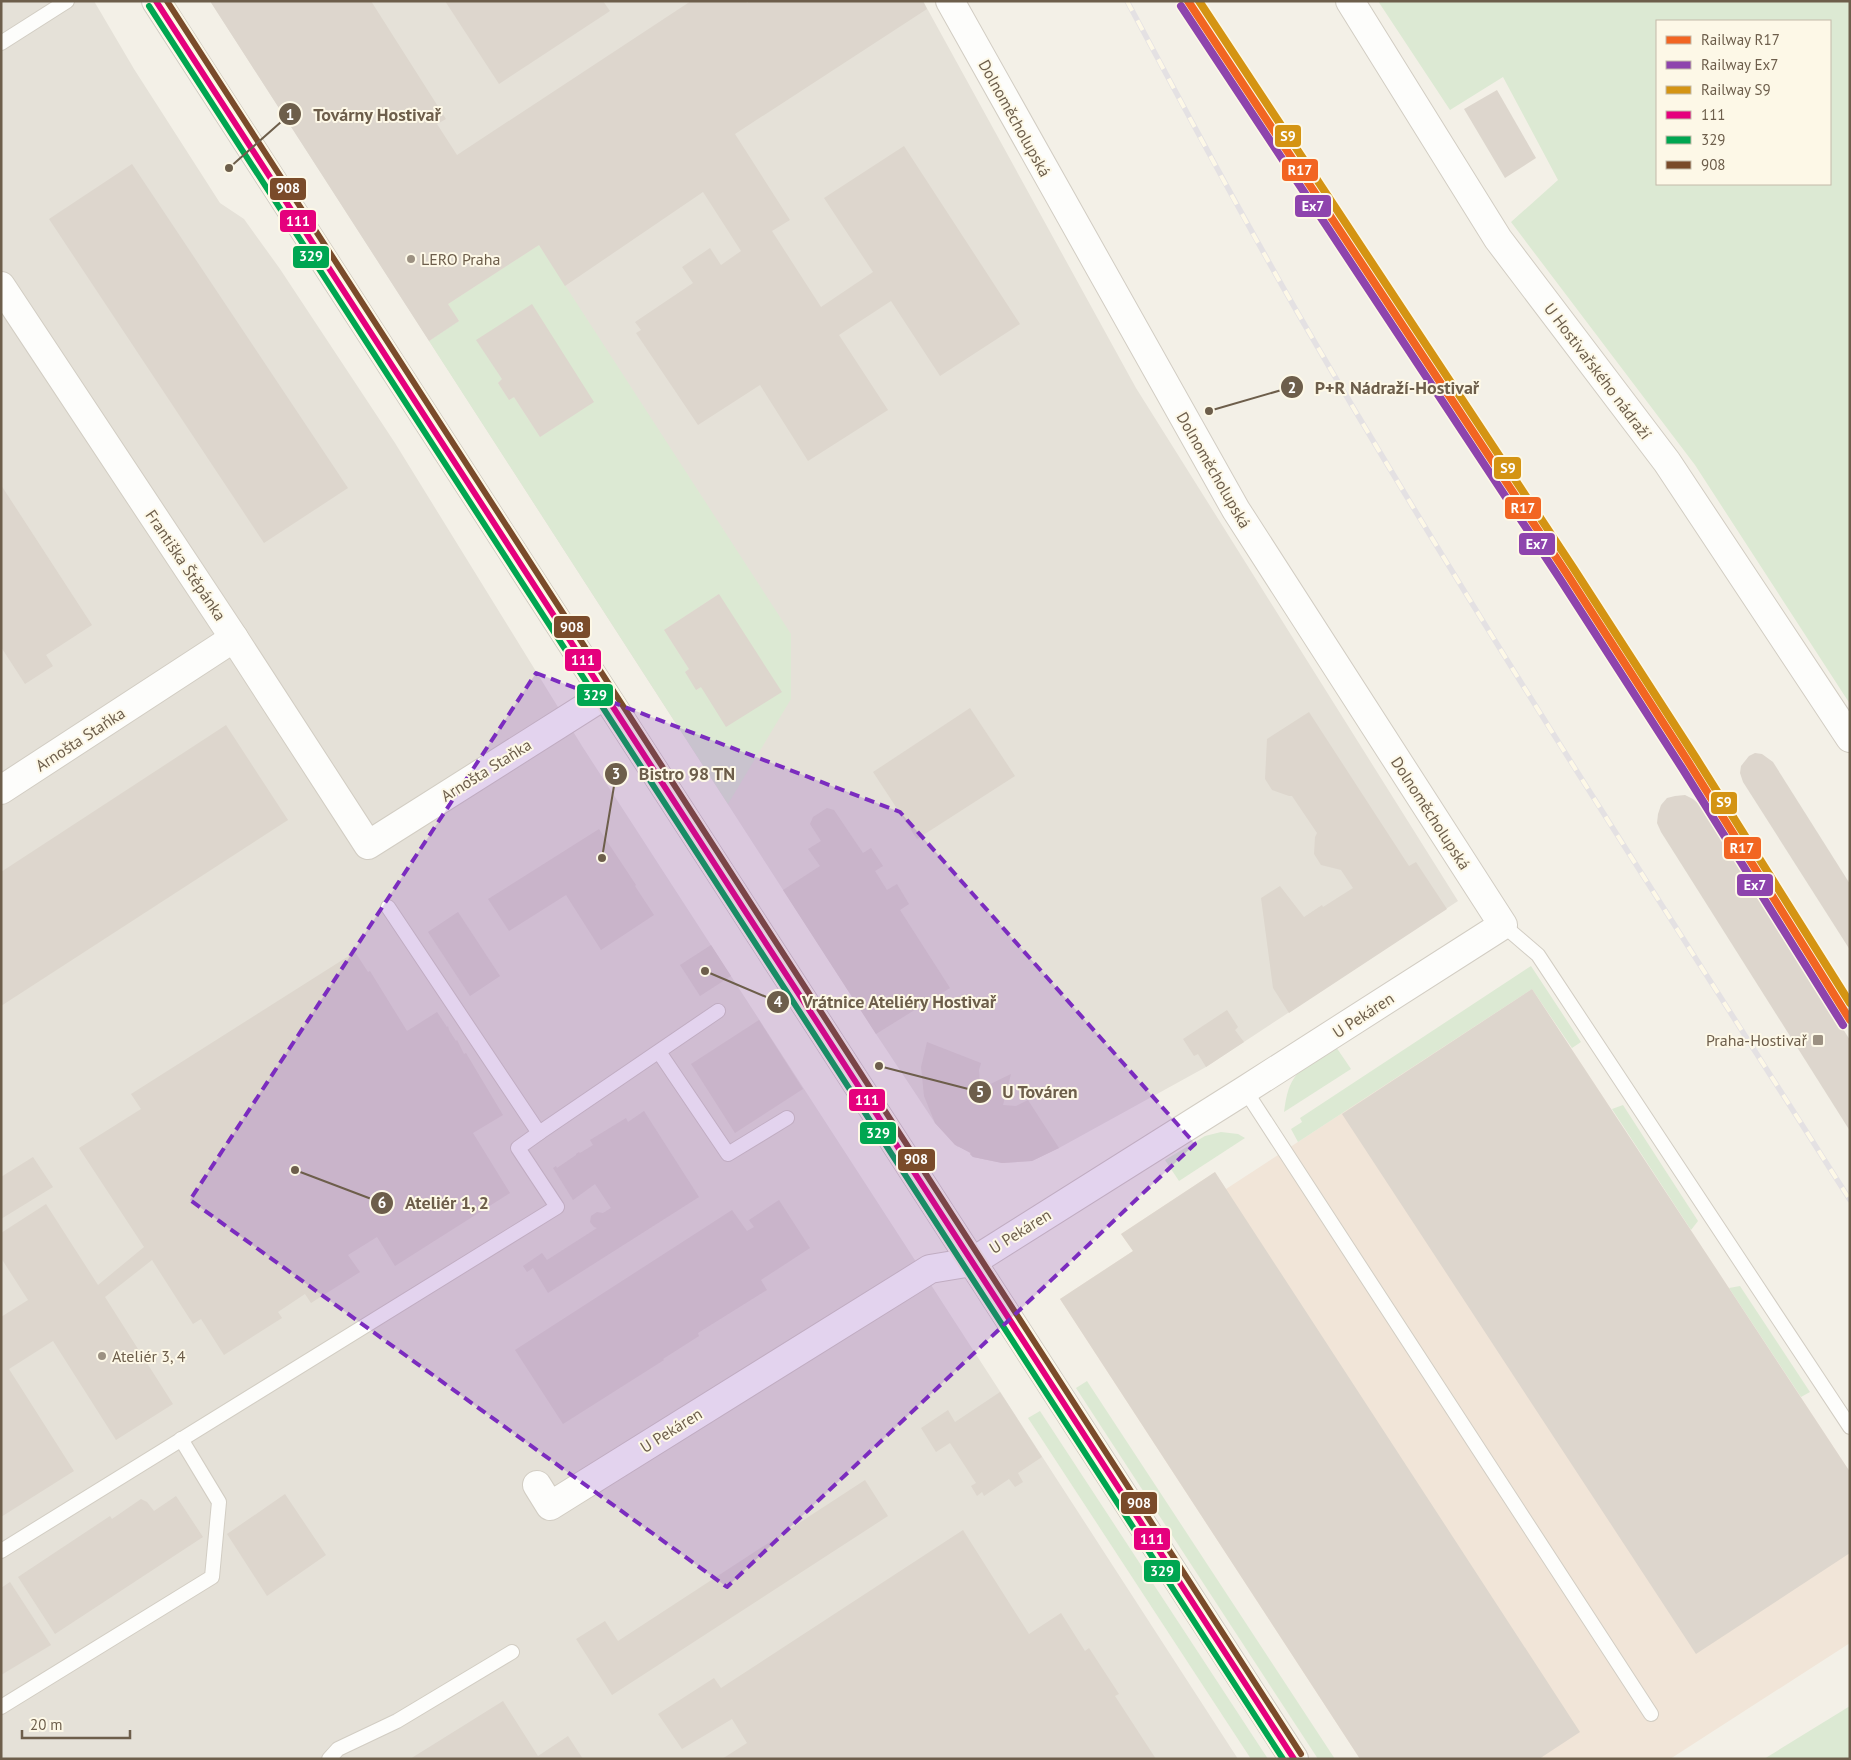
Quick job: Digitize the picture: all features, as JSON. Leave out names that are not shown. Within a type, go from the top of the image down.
[{"type":"street","points":[[156,1],[1294,1759]]},
{"type":"street","name":"Dolnoměcholupská","points":[[950,1],[1236,510],[1503,925]]},
{"type":"street","name":"U Hostivařského nádraží","points":[[1350,1],[1498,238],[1667,462],[1850,738]]},
{"type":"street","name":"Františka Štěpánka","points":[[1,286],[234,638],[368,845]]},
{"type":"street","name":"Arnošta Staňka","points":[[1,790],[234,638]]},
{"type":"street","name":"Arnošta Staňka","points":[[368,845],[605,695]]},
{"type":"street","name":"U Pekáren","points":[[537,1485],[550,1506],[930,1269],[972,1262],[1503,925]]},
{"type":"lane","points":[[1,43],[67,1]]},
{"type":"lane","points":[[388,907],[539,1133]]},
{"type":"lane","points":[[1503,925],[1538,955],[1850,1427]]},
{"type":"lane","points":[[1,1551],[558,1207],[518,1148],[718,1011]]},
{"type":"lane","points":[[659,1052],[728,1154],[787,1118]]},
{"type":"lane","points":[[1245,1090],[1652,1714]]},
{"type":"lane","points":[[1,1707],[212,1577],[219,1502],[181,1439]]},
{"type":"lane","points":[[328,1759],[338,1749],[397,1721],[512,1652]]},
{"type":"highlighted area","points":[[536,673],[900,812],[1195,1144],[727,1587],[190,1200]]},
{"type":"shaded area","points":[[1,1],[94,1],[134,69],[220,203],[244,219],[280,269],[395,443],[582,746],[1238,1759],[1,1759]]},
{"type":"shaded area","points":[[210,1],[923,1],[1136,388],[1458,901],[1206,1067],[1059,1148],[1032,1161],[1002,1163],[973,1157],[970,1153],[958,1147],[935,1123],[876,1034]]},
{"type":"shaded area","points":[[1532,989],[1850,1472],[1850,1643],[1670,1759],[1360,1759],[1060,1299],[1133,1251],[1121,1234],[1215,1172],[1226,1189]]},
{"type":"green space","points":[[1378,1],[1850,1],[1850,704],[1695,465],[1511,222],[1558,180],[1503,77],[1450,110]]},
{"type":"green space","points":[[539,245],[791,634],[791,699],[728,804],[429,341],[459,321],[448,304]],"holes":[[[477,340],[593,402],[540,437],[514,397],[509,400],[498,383],[502,379]],[[719,594],[701,687],[697,690],[685,672],[689,669],[664,630]]]},
{"type":"green space","points":[[1531,966],[1581,1042],[1572,1048],[1532,989],[1298,1142],[1291,1129],[1302,1122],[1300,1118]]},
{"type":"green space","points":[[1336,1047],[1351,1069],[1284,1112],[1288,1091],[1298,1073]]},
{"type":"green space","points":[[1623,1105],[1698,1221],[1691,1230],[1612,1109]]},
{"type":"green space","points":[[1221,1132],[1238,1134],[1245,1138],[1179,1181],[1165,1160],[1205,1136]]},
{"type":"green space","points":[[1740,1286],[1810,1392],[1801,1397],[1729,1288]]},
{"type":"green space","points":[[1087,1381],[1335,1759],[1318,1759],[1076,1388]]},
{"type":"green space","points":[[1040,1411],[1268,1759],[1251,1759],[1028,1418]]},
{"type":"green space","points":[[1850,1706],[1850,1759],[1764,1759]]},
{"type":"building","points":[[210,1],[371,1],[446,119],[437,124],[457,155],[691,1],[746,1],[747,3],[750,1],[923,1],[927,9],[735,134],[790,220],[772,231],[821,307],[873,272],[824,198],[904,146],[1020,324],[940,376],[891,301],[839,335],[888,410],[808,461],[760,385],[698,425],[636,333],[641,330],[635,322],[693,283],[682,267],[710,248],[721,265],[741,251],[703,192],[565,286],[539,245],[448,304],[459,321],[429,341]]},
{"type":"building","points":[[445,1],[603,1],[610,11],[499,84]]},
{"type":"building","points":[[1497,90],[1536,158],[1505,178],[1464,109]]},
{"type":"building","points":[[132,164],[348,488],[264,543],[49,219]]},
{"type":"building","points":[[532,304],[594,402],[540,437],[514,397],[509,400],[498,383],[502,379],[476,340]]},
{"type":"building","points":[[1,485],[92,625],[46,655],[53,666],[25,684],[1,647]]},
{"type":"building","points":[[719,594],[782,692],[726,727],[701,687],[696,690],[685,672],[689,669],[664,630]]},
{"type":"building","points":[[970,708],[1015,776],[917,839],[873,772]]},
{"type":"building","points":[[1309,712],[1409,866],[1416,862],[1447,909],[1289,1013],[1273,988],[1261,898],[1280,886],[1304,917],[1353,888],[1341,870],[1321,865],[1314,854],[1317,833],[1292,796],[1272,790],[1265,779],[1267,739]]},
{"type":"building","points":[[226,725],[288,820],[1,1006],[1,872]]},
{"type":"building","points":[[1755,753],[1762,754],[1773,762],[1850,884],[1850,950],[1743,782],[1740,773],[1741,766],[1749,756]]},
{"type":"building","points":[[1685,795],[1702,807],[1850,1040],[1850,1131],[1661,832],[1657,823],[1661,805],[1667,798]]},
{"type":"building","points":[[827,808],[834,810],[863,853],[871,848],[883,866],[875,871],[887,890],[897,884],[909,904],[900,910],[950,988],[876,1034],[783,890],[820,866],[808,849],[821,841],[810,824],[813,817]]},
{"type":"building","points":[[599,829],[654,915],[601,950],[566,895],[509,931],[488,899]]},
{"type":"building","points":[[458,912],[500,976],[470,996],[428,932]]},
{"type":"building","points":[[711,945],[731,976],[700,996],[680,965]]},
{"type":"building","points":[[355,952],[368,972],[370,971],[407,1031],[437,1012],[457,1040],[464,1054],[466,1053],[503,1115],[473,1133],[510,1193],[395,1266],[377,1237],[348,1255],[360,1272],[311,1303],[305,1294],[278,1312],[282,1318],[224,1355],[201,1319],[193,1324],[152,1260],[105,1297],[173,1404],[116,1440],[53,1341],[9,1369],[74,1471],[1,1517],[1,1317],[28,1300],[1,1258],[1,1233],[46,1204],[98,1285],[144,1247],[79,1148],[141,1109],[131,1094]]},
{"type":"building","points":[[1532,989],[1850,1472],[1850,1553],[1696,1654],[1342,1114]]},
{"type":"building","points":[[1227,1010],[1238,1027],[1235,1030],[1244,1042],[1206,1067],[1198,1054],[1194,1056],[1183,1039]]},
{"type":"building","points":[[759,1020],[803,1089],[735,1133],[691,1064]]},
{"type":"building","points":[[927,1042],[981,1063],[979,1070],[980,1084],[978,1085],[980,1089],[1011,1074],[1003,1105],[1016,1106],[1028,1100],[1059,1148],[1032,1161],[1002,1163],[973,1157],[971,1153],[955,1145],[935,1123],[924,1096],[921,1067]]},
{"type":"building","points":[[644,1111],[699,1197],[548,1293],[533,1268],[527,1272],[523,1266],[542,1253],[547,1260],[597,1228],[590,1222],[591,1216],[597,1212],[603,1213],[611,1208],[595,1184],[573,1200],[553,1168],[556,1166],[557,1168],[579,1152],[593,1145],[590,1140],[626,1118],[628,1122]]},
{"type":"building","points":[[33,1157],[53,1187],[1,1219],[1,1177]]},
{"type":"building","points":[[1215,1172],[1580,1732],[1539,1759],[1360,1759],[1060,1299],[1133,1251],[1121,1234]]},
{"type":"building","points":[[779,1200],[810,1248],[761,1280],[767,1290],[698,1333],[699,1336],[664,1360],[563,1424],[515,1350],[732,1210],[747,1231],[754,1227],[749,1220]]},
{"type":"building","points":[[1000,1392],[1042,1457],[1018,1473],[1023,1482],[1015,1487],[1009,1479],[984,1496],[982,1492],[977,1496],[971,1486],[976,1483],[950,1443],[936,1452],[921,1428],[948,1410],[955,1422]]},
{"type":"building","points":[[865,1480],[888,1516],[612,1695],[576,1639],[605,1621],[618,1641]]},
{"type":"building","points":[[285,1494],[326,1555],[267,1596],[227,1534]]},
{"type":"building","points":[[176,1496],[203,1537],[55,1634],[18,1577],[110,1516],[112,1519],[141,1499],[147,1502],[154,1511]]},
{"type":"building","points":[[963,1530],[1029,1634],[1061,1613],[1085,1651],[1089,1648],[1119,1694],[1115,1696],[1156,1759],[722,1759],[747,1743],[732,1719],[682,1749],[658,1714],[714,1678],[721,1688]]},
{"type":"building","points":[[10,1582],[51,1645],[1,1675],[1,1588]]},
{"type":"building","points":[[503,1701],[538,1756],[568,1736],[583,1759],[410,1759]]},
{"type":"railway","points":[[1127,1],[1258,243],[1435,544],[1572,764],[1850,1200]]},
{"type":"rail line","name":"R17","points":[[1188,1],[1567,574],[1689,763],[1850,1020]]},
{"type":"rail line","name":"S9","points":[[1199,1],[1574,569],[1696,758],[1850,1003]]},
{"type":"rail line","name":"Ex7","points":[[1181,6],[1560,579],[1682,768],[1843,1025]]},
{"type":"transit line","name":"111","points":[[156,1],[1294,1759]]},
{"type":"transit line","name":"908","points":[[167,1],[1301,1754]]},
{"type":"transit line","name":"329","points":[[149,6],[1283,1759]]},
{"type":"place","name":"Továrny Hostivař","points":[[229,168]]},
{"type":"place","name":"LERO Praha","points":[[411,259]]},
{"type":"place","name":"P+R Nádraží-Hostivař","points":[[1209,411]]},
{"type":"place","name":"Bistro 98 TN","points":[[602,858]]},
{"type":"place","name":"Vrátnice Ateliéry Hostivař","points":[[705,971]]},
{"type":"place","name":"Praha-Hostivař","points":[[1818,1040]]},
{"type":"place","name":"U Továren","points":[[879,1066]]},
{"type":"place","name":"Ateliér 1, 2","points":[[295,1170]]},
{"type":"place","name":"Ateliér 3, 4","points":[[102,1356]]}]
